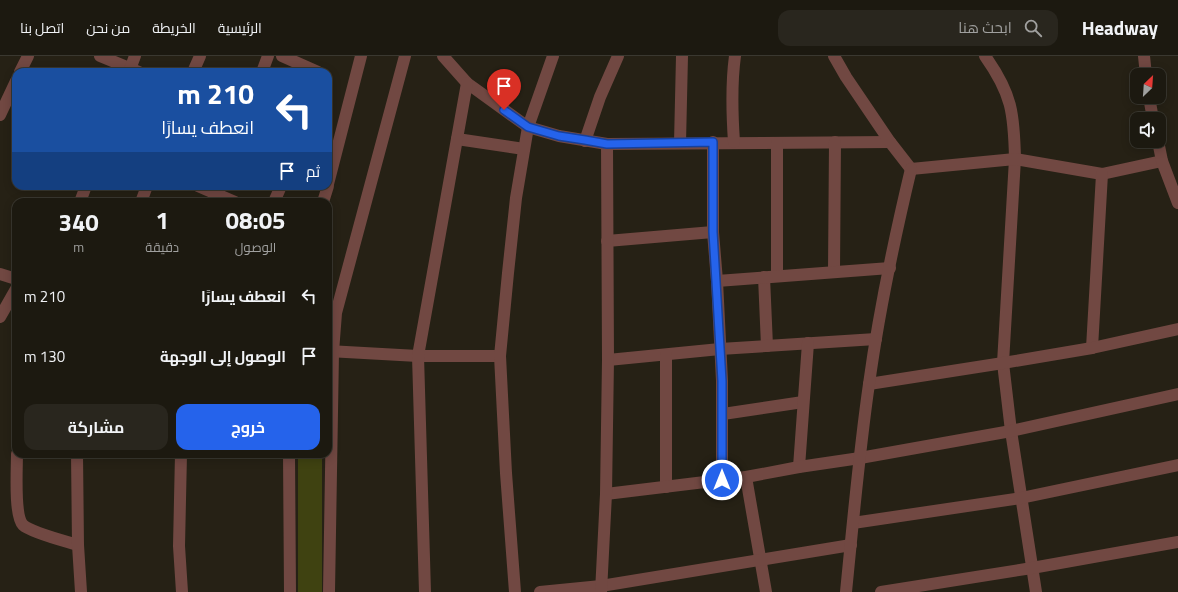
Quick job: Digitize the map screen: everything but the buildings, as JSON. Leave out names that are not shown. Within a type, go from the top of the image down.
[{"type":"street","points":[[22,68],[28,56]]},
{"type":"street","points":[[100,56],[126,68]]},
{"type":"street","points":[[133,68],[135,56]]},
{"type":"street","points":[[196,68],[200,56]]},
{"type":"street","points":[[264,68],[268,56]]},
{"type":"street","points":[[282,56],[309,68]]},
{"type":"street","points":[[332,169],[361,56]]},
{"type":"street","points":[[332,344],[336,314],[405,56]]},
{"type":"street","points":[[443,56],[467,84],[528,127],[559,136],[607,144],[713,142],[890,142]]},
{"type":"street","points":[[515,592],[506,473],[500,356],[514,213],[524,149],[528,127],[553,56]]},
{"type":"street","points":[[585,140],[600,97],[618,56]]},
{"type":"street","points":[[680,143],[682,56]]},
{"type":"street","points":[[734,142],[732,111],[735,56]]},
{"type":"street","points":[[834,56],[846,77],[890,142],[911,169],[876,338],[860,458],[846,592]]},
{"type":"street","points":[[985,56],[996,71],[1005,89],[1015,126],[1015,159],[1003,363],[1011,431],[1036,592]]},
{"type":"street","points":[[1144,56],[1145,68]]},
{"type":"street","points":[[425,592],[418,356],[467,84]]},
{"type":"street","points":[[0,115],[12,90]]},
{"type":"street","points":[[457,139],[524,149]]},
{"type":"street","points":[[713,142],[713,232],[717,281],[723,414],[722,480]]},
{"type":"street","points":[[834,271],[835,142]]},
{"type":"street","points":[[777,143],[777,276]]},
{"type":"street","points":[[601,589],[606,494],[608,360],[606,241],[607,144]]},
{"type":"street","points":[[1159,148],[1162,161],[1178,203]]},
{"type":"street","points":[[911,169],[1015,159],[1102,174],[1162,161]]},
{"type":"street","points":[[1092,348],[1102,174]]},
{"type":"street","points":[[214,194],[224,198]]},
{"type":"street","points":[[606,241],[713,232]]},
{"type":"street","points":[[717,281],[834,271],[890,268]]},
{"type":"street","points":[[0,274],[12,278]]},
{"type":"street","points":[[764,277],[767,346]]},
{"type":"street","points":[[0,317],[12,296]]},
{"type":"street","points":[[869,384],[1092,348],[1178,329]]},
{"type":"street","points":[[608,360],[720,349],[876,338]]},
{"type":"street","points":[[799,468],[808,343]]},
{"type":"street","points":[[332,351],[418,356],[500,356]]},
{"type":"street","points":[[666,355],[666,487]]},
{"type":"street","points":[[606,494],[746,477],[860,458],[1011,431],[1178,394]]},
{"type":"street","points":[[723,414],[803,402]]},
{"type":"street","points":[[17,458],[17,508],[22,524],[33,530],[78,545]]},
{"type":"street","points":[[77,458],[78,545],[81,592]]},
{"type":"street","points":[[181,458],[179,546],[182,592]]},
{"type":"street","points":[[289,458],[290,592]]},
{"type":"street","points":[[329,592],[330,458]]},
{"type":"street","points":[[853,523],[1021,498],[1178,464]]},
{"type":"street","points":[[746,477],[766,592]]},
{"type":"street","points":[[881,592],[1032,568],[1178,542]]},
{"type":"street","points":[[540,592],[601,589],[851,545]]},
{"type":"green space","points":[[298,458],[322,458],[322,592],[298,592]]},
{"type":"route","points":[[504,110],[528,127],[559,136],[607,144],[713,142],[713,232],[717,281],[723,414],[722,480]]}]
